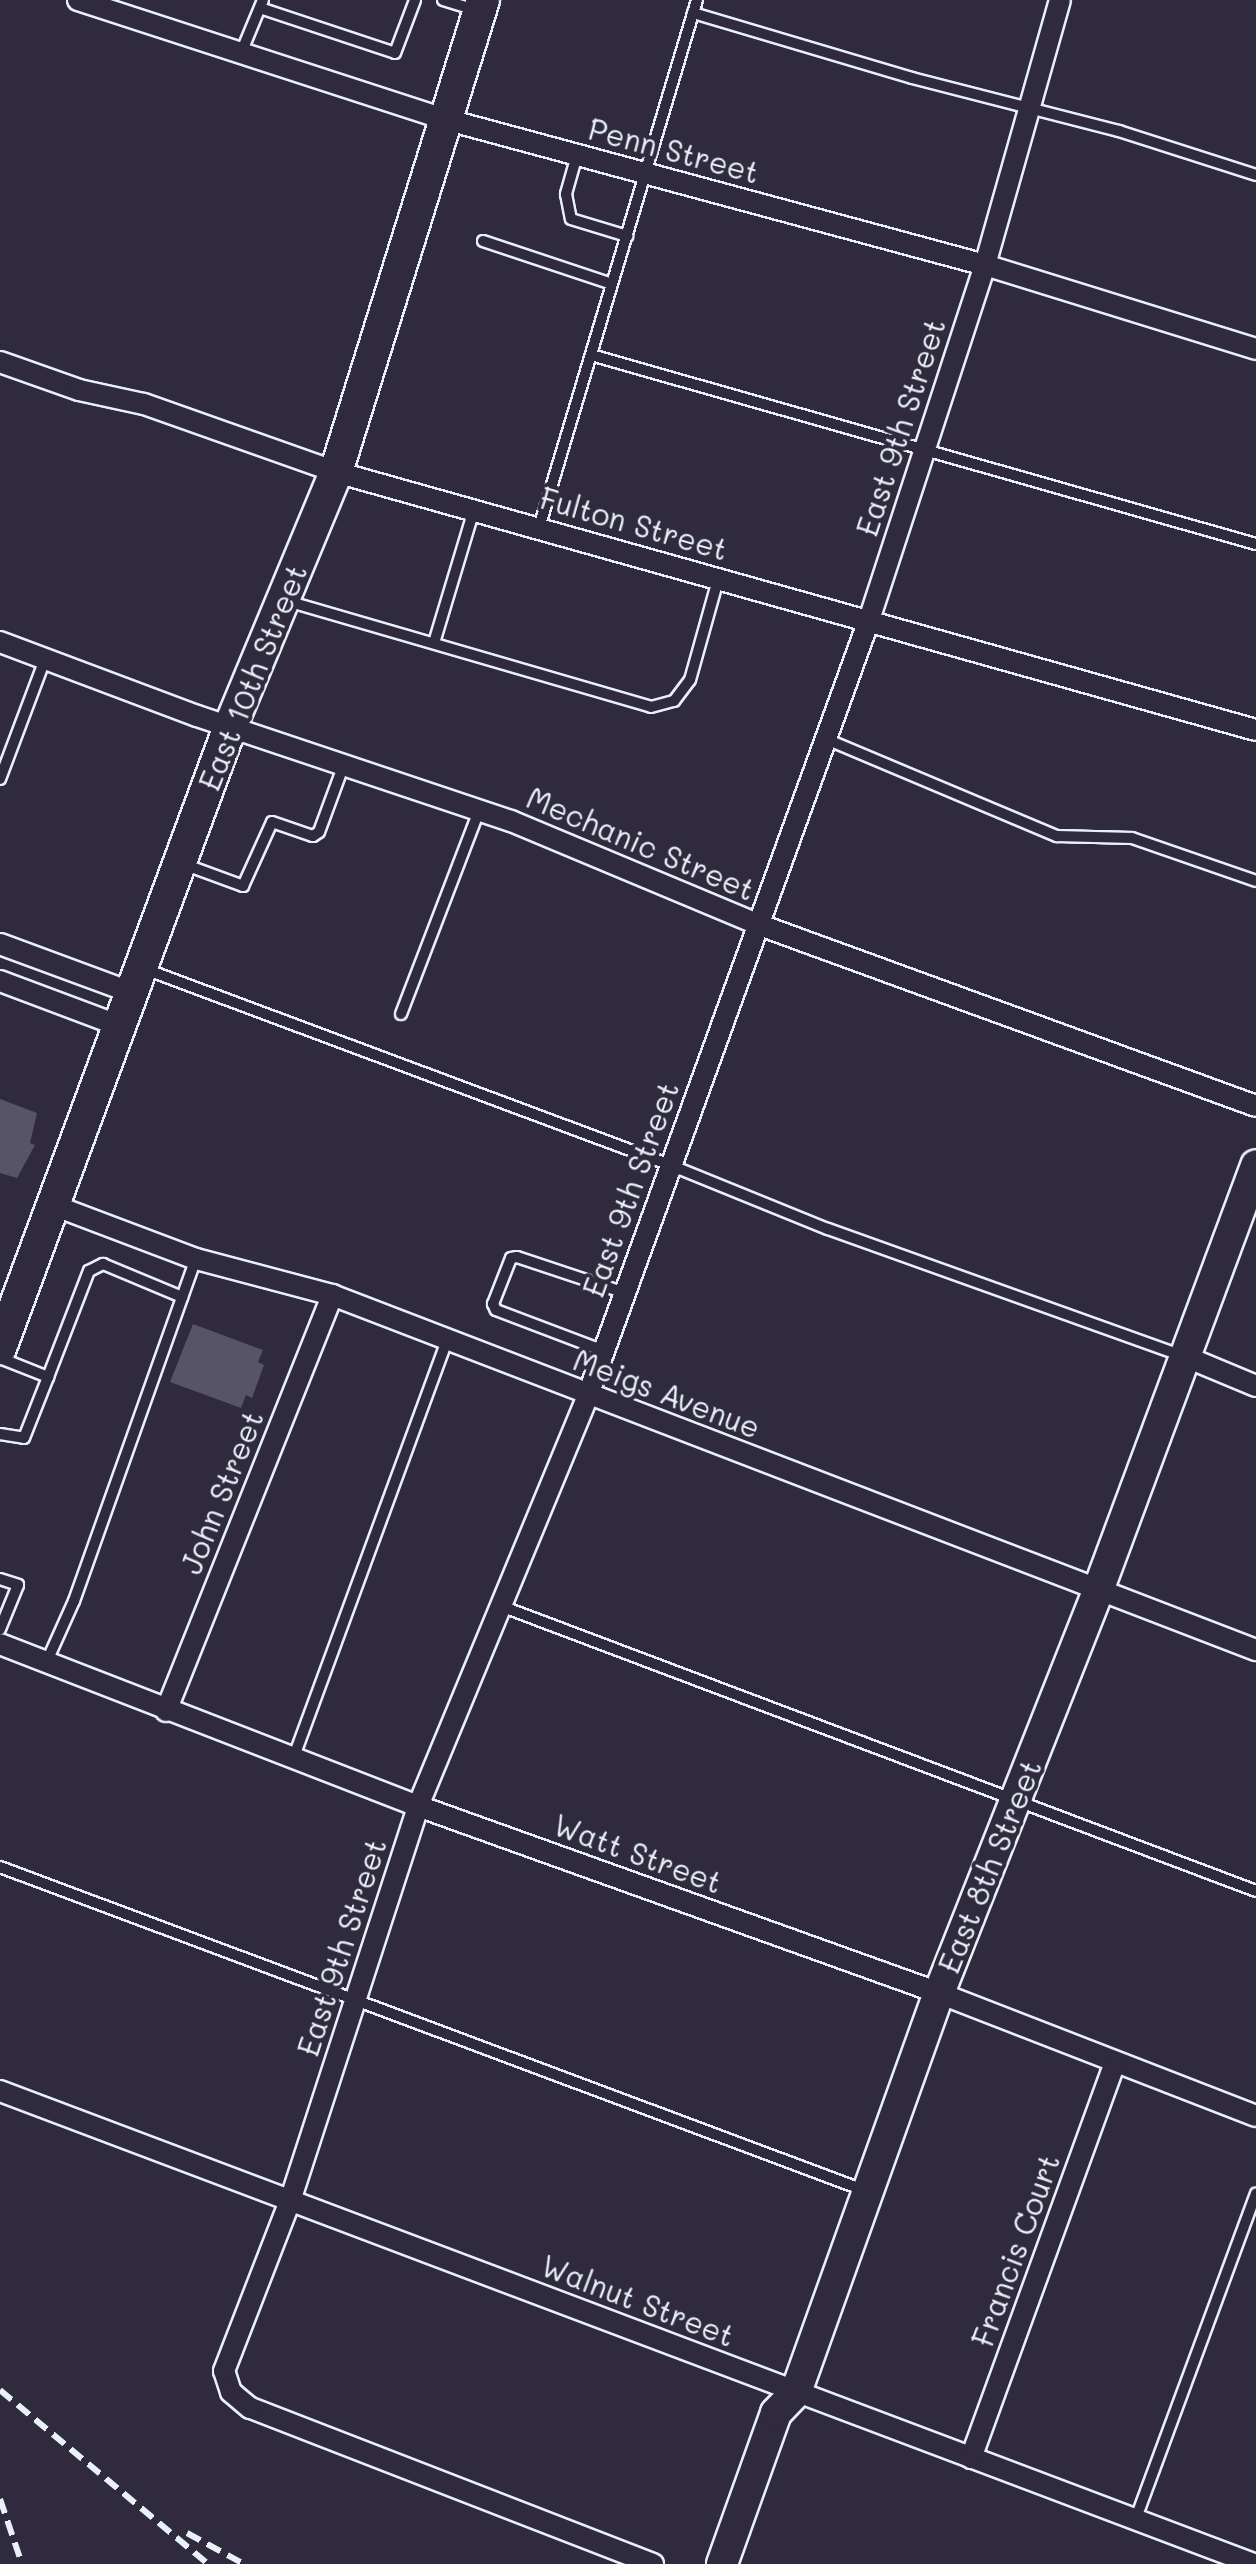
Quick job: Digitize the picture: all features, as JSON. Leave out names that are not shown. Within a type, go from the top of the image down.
[{"type":"main road","name":"East 10th Street","points":[[0,1348],[230,727],[336,472],[482,6]]},
{"type":"main road","name":"East 8th Street","points":[[722,2564],[776,2413],[796,2392],[939,1993],[1099,1588],[1256,1165]]},
{"type":"street","name":"Penn Street","points":[[78,0],[448,120],[984,265],[1256,349]]},
{"type":"street","name":"East 9th Street","points":[[652,2564],[265,2415],[250,2408],[229,2385],[224,2372],[229,2350],[290,2200],[418,1806],[588,1395],[870,620],[984,265],[1060,0]]},
{"type":"street","name":"Fulton Street","points":[[0,362],[79,390],[144,404],[336,472],[1256,730]]},
{"type":"street","name":"Mechanic Street","points":[[0,642],[230,727],[480,810],[757,924],[1256,1106]]},
{"type":"street","points":[[0,944],[135,979]]},
{"type":"street","points":[[0,981],[117,1025]]},
{"type":"street","name":"Meigs Avenue","points":[[53,1205],[196,1259],[332,1295],[1256,1650]]},
{"type":"street","name":"John Street","points":[[166,1711],[332,1295]]},
{"type":"street","points":[[1184,1356],[1256,1386]]},
{"type":"street","name":"Watt Street","points":[[0,1644],[418,1806],[939,1993],[1256,2116]]},
{"type":"street","name":"Francis Court","points":[[972,2458],[1115,2062]]},
{"type":"street","name":"Walnut Street","points":[[0,2092],[1254,2564]]},
{"type":"lane","points":[[241,54],[261,4],[395,53],[415,0]]},
{"type":"lane","points":[[443,0],[482,6]]},
{"type":"lane","points":[[539,528],[696,0]]},
{"type":"lane","points":[[693,13],[1256,176]]},
{"type":"lane","points":[[577,154],[566,194],[571,218],[627,236]]},
{"type":"lane","points":[[484,241],[612,284]]},
{"type":"lane","points":[[591,354],[926,447],[1056,490],[1256,544]]},
{"type":"lane","points":[[434,643],[474,508]]},
{"type":"lane","points":[[282,600],[650,708],[674,702],[690,680],[718,579]]},
{"type":"lane","points":[[0,779],[44,660]]},
{"type":"lane","points":[[826,738],[1056,836],[1132,838],[1256,881]]},
{"type":"lane","points":[[180,862],[243,886],[272,822],[313,836],[319,832],[344,764]]},
{"type":"lane","points":[[401,1014],[480,810]]},
{"type":"lane","points":[[135,979],[670,1165],[1096,1328],[1184,1356]]},
{"type":"lane","points":[[604,1351],[496,1310],[493,1304],[510,1258],[518,1256],[625,1293]]},
{"type":"lane","points":[[48,1661],[74,1601],[196,1259]]},
{"type":"lane","points":[[0,1434],[24,1438],[89,1271],[104,1264],[182,1297]]},
{"type":"lane","points":[[293,1759],[447,1340]]},
{"type":"lane","points":[[0,1358],[48,1378]]},
{"type":"lane","points":[[0,1578],[18,1585],[0,1629]]},
{"type":"lane","points":[[501,1606],[1256,1891]]},
{"type":"lane","points":[[0,1867],[868,2192]]},
{"type":"lane","points":[[1136,2519],[1256,2192]]},
{"type":"building","points":[[0,1099],[37,1113],[30,1143],[35,1145],[17,1178],[0,1173]]},
{"type":"building","points":[[193,1324],[263,1350],[258,1362],[264,1365],[252,1398],[246,1395],[241,1408],[170,1382]]},
{"type":"railway","points":[[0,2390],[208,2564]]},
{"type":"railway","points":[[0,2499],[22,2564]]},
{"type":"railway","points":[[187,2533],[244,2564]]}]
